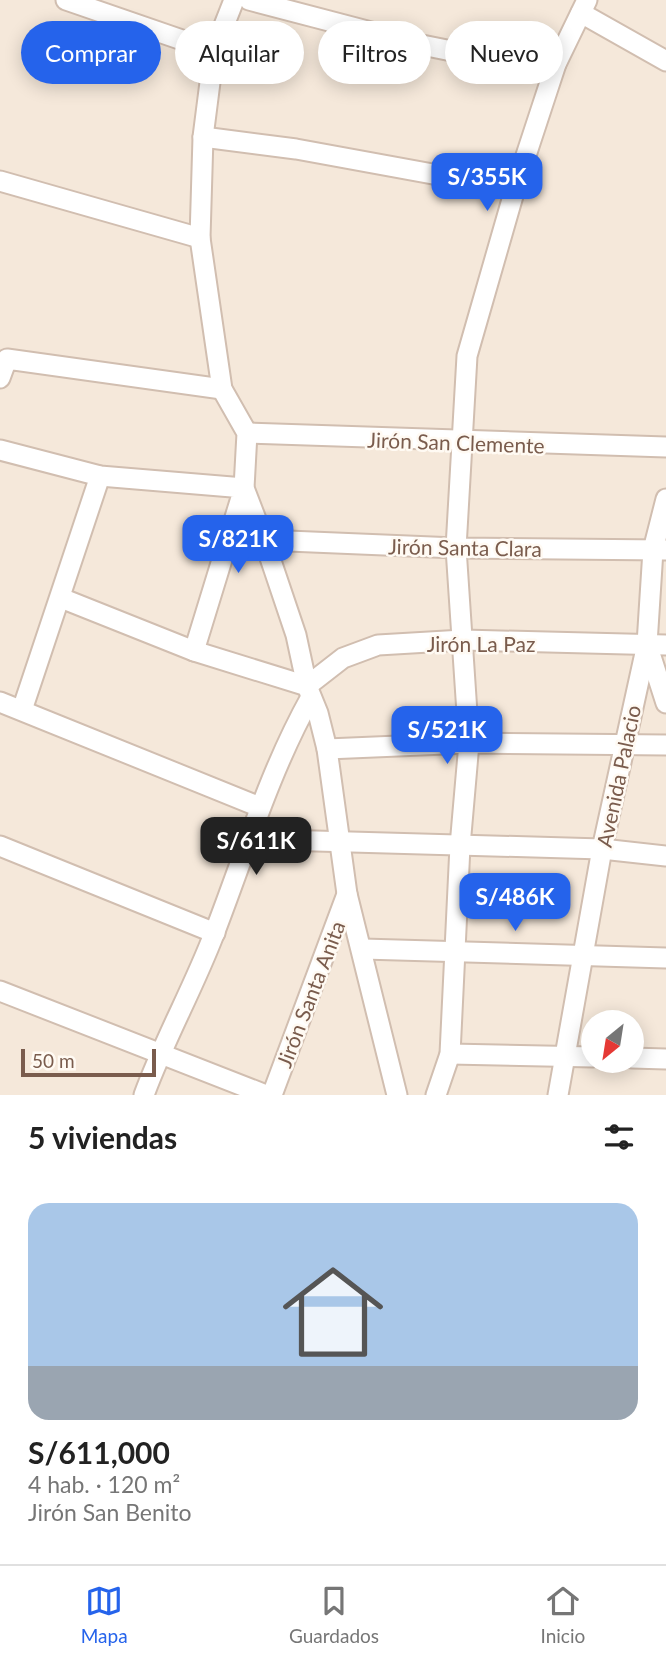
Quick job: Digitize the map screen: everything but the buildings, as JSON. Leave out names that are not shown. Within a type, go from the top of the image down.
[{"type":"street","points":[[66,0],[106,5],[175,34]]},
{"type":"street","points":[[226,21],[234,0]]},
{"type":"street","points":[[248,0],[445,50]]},
{"type":"street","points":[[563,50],[584,6],[666,61]]},
{"type":"street","points":[[194,651],[244,488],[247,433],[222,389],[200,238],[203,137],[210,84]]},
{"type":"street","points":[[436,1095],[450,1054],[460,846],[469,743],[456,548],[464,443],[463,383],[467,356],[515,189],[549,84]]},
{"type":"street","points":[[203,137],[296,149],[515,189]]},
{"type":"street","points":[[0,181],[200,238]]},
{"type":"street","points":[[0,378],[7,359],[222,389]]},
{"type":"street","name":"Jirón San Clemente","points":[[247,433],[464,443],[666,447]]},
{"type":"street","points":[[0,450],[100,476],[244,488]]},
{"type":"street","points":[[22,710],[100,476]]},
{"type":"street","points":[[244,488],[296,635],[309,691],[318,713],[327,749],[347,894],[363,949],[397,1095]]},
{"type":"street","name":"Avenida Palacio","points":[[558,1095],[623,744],[656,645],[660,550],[666,499]]},
{"type":"street","name":"Jirón Santa Clara","points":[[264,540],[456,548],[660,550]]},
{"type":"street","points":[[61,598],[194,651],[309,691]]},
{"type":"street","name":"Jirón La Paz","points":[[309,691],[343,658],[378,645],[463,640],[656,645]]},
{"type":"street","points":[[656,645],[666,703]]},
{"type":"street","points":[[144,1095],[159,1054],[215,933],[260,807],[309,691]]},
{"type":"street","points":[[0,702],[260,807]]},
{"type":"street","points":[[327,749],[469,743],[666,745]]},
{"type":"street","points":[[248,839],[341,844],[602,849],[666,856]]},
{"type":"street","points":[[0,846],[215,933]]},
{"type":"street","name":"Jirón Santa Anita","points":[[272,1095],[347,894]]},
{"type":"street","points":[[363,949],[666,958]]},
{"type":"street","points":[[0,991],[265,1095]]},
{"type":"street","points":[[450,1054],[581,1057]]},
{"type":"street","points":[[644,1058],[666,1059]]},
{"type":"shaded area","points":[[0,0],[666,0],[666,1095],[0,1095]]}]
